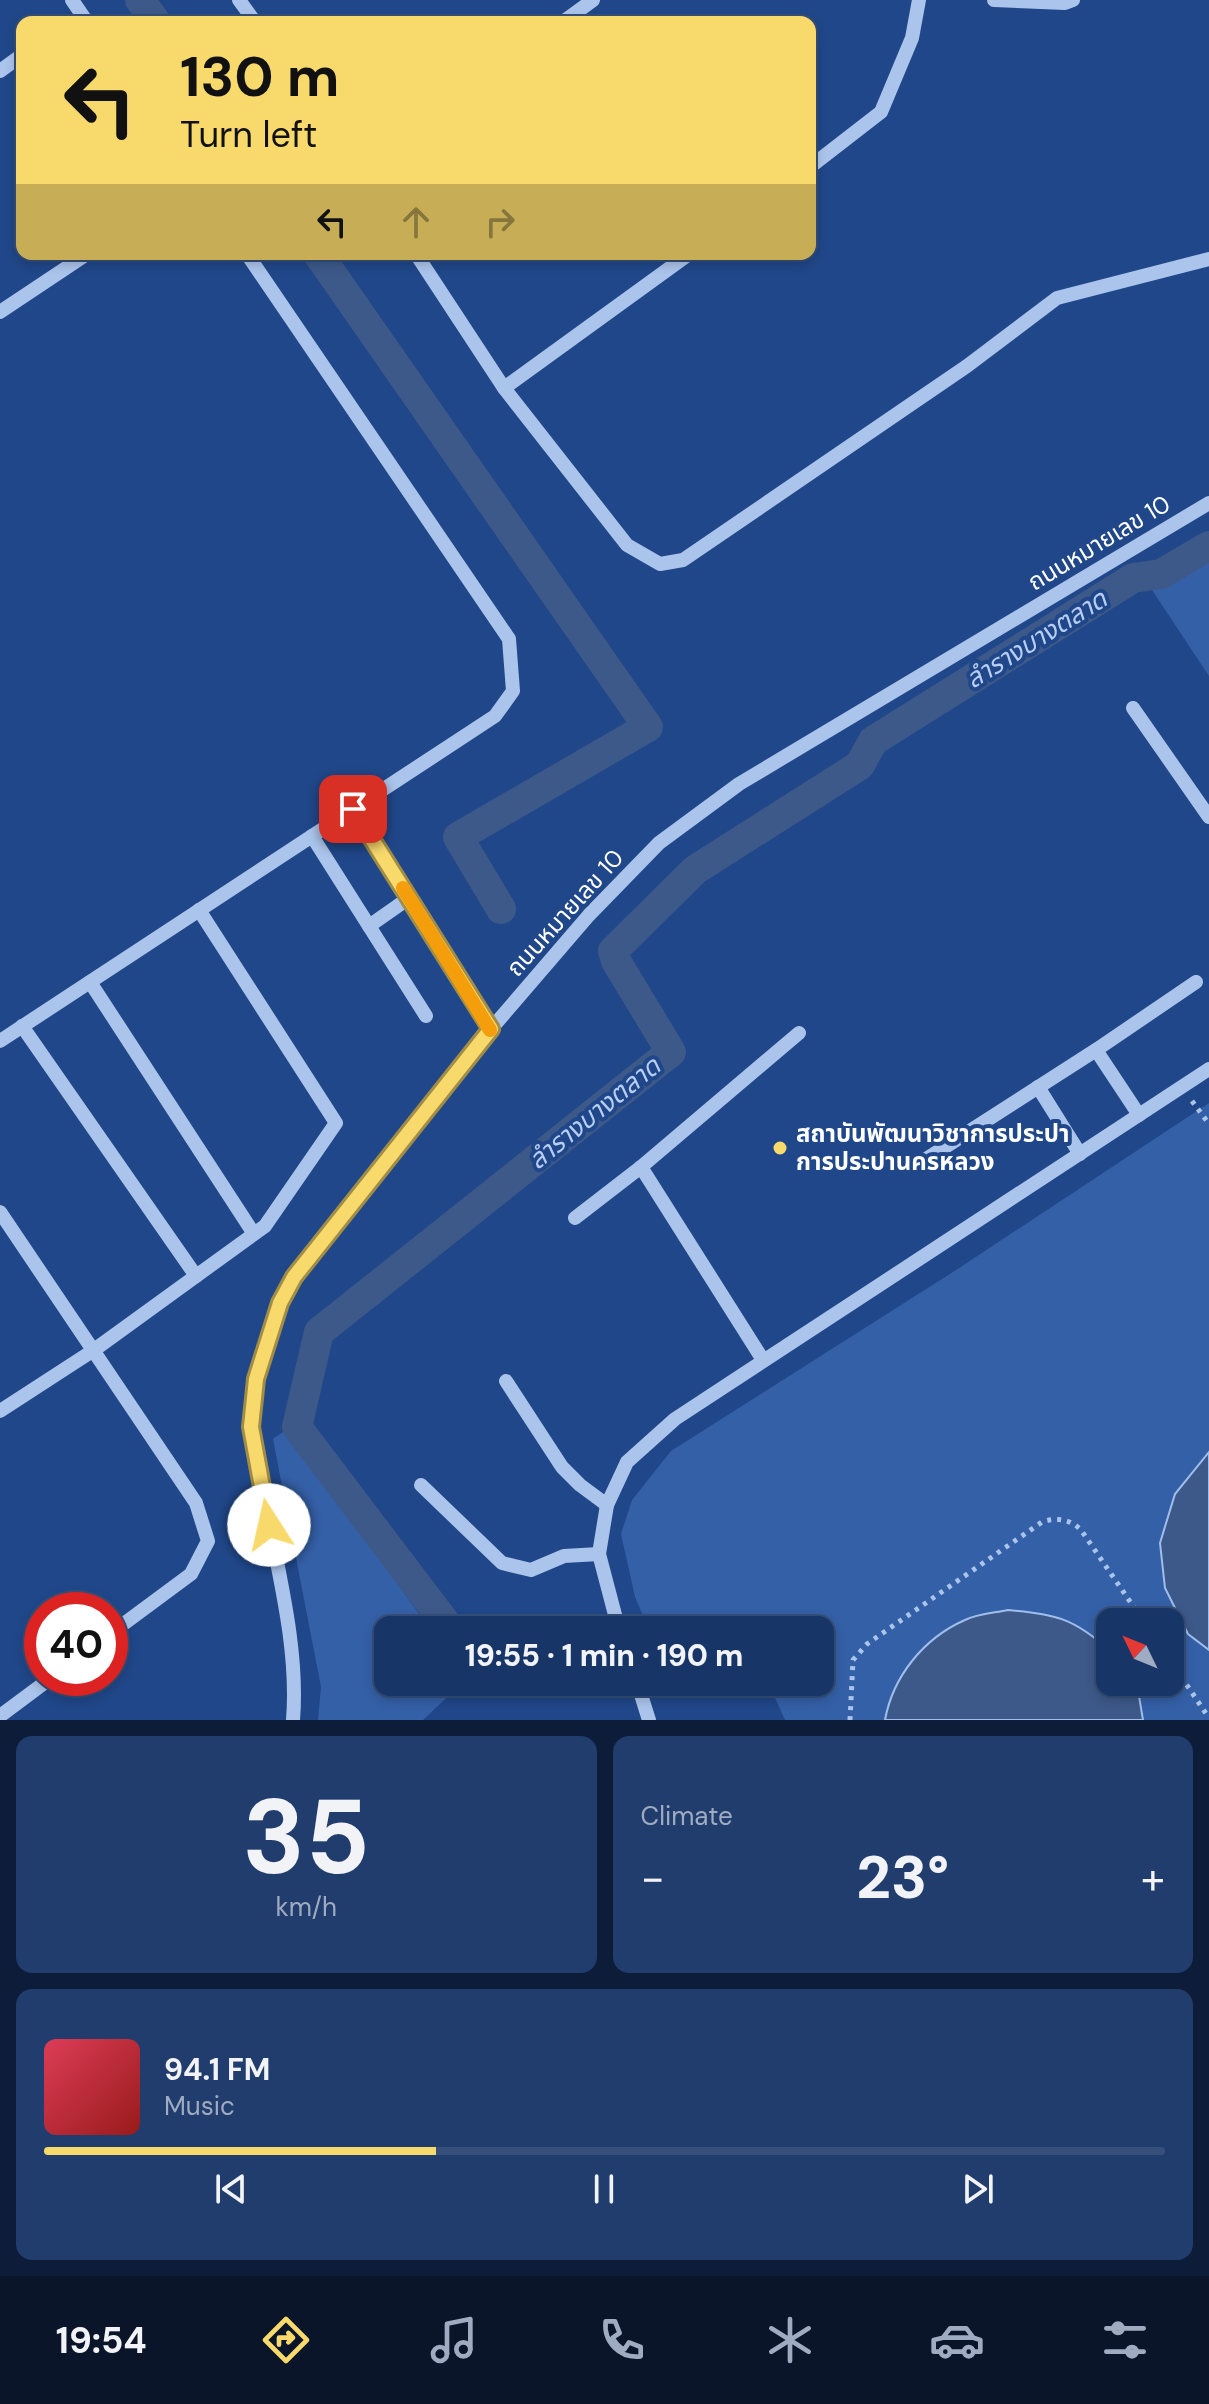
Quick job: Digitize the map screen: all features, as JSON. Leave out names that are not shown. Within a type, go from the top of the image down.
[{"type":"street","points":[[571,16],[593,0]]},
{"type":"street","points":[[816,162],[881,112],[912,38],[919,0]]},
{"type":"street","points":[[994,0],[1065,3],[1073,0]]},
{"type":"street","points":[[420,260],[504,388],[627,545],[660,564],[683,560],[967,366],[1057,298],[1209,259]]},
{"type":"street","points":[[0,312],[78,260]]},
{"type":"street","points":[[0,1041],[495,716],[513,691],[509,639],[251,260]]},
{"type":"street","points":[[504,388],[681,260]]},
{"type":"street","name":"ถนนหมายเลข 10","points":[[293,1720],[296,1686],[289,1634],[251,1427],[256,1379],[280,1303],[294,1277],[491,1029],[589,915],[659,843],[739,784],[1209,503]]},
{"type":"street","points":[[1133,708],[1209,817]]},
{"type":"street","points":[[353,809],[491,1029]]},
{"type":"street","points":[[312,836],[426,1016]]},
{"type":"street","points":[[369,926],[409,898]]},
{"type":"street","points":[[0,1411],[94,1350],[265,1226],[336,1123],[199,910]]},
{"type":"street","points":[[90,982],[254,1234]]},
{"type":"street","points":[[917,1165],[1196,982]]},
{"type":"street","points":[[22,1026],[196,1276]]},
{"type":"street","points":[[575,1218],[641,1167],[799,1033]]},
{"type":"street","points":[[1096,1050],[1139,1115]]},
{"type":"street","points":[[615,1616],[599,1554],[607,1505],[627,1462],[675,1419],[1209,1069]]},
{"type":"street","points":[[1038,1087],[1080,1154]]},
{"type":"street","points":[[641,1167],[763,1360]]},
{"type":"street","points":[[0,1212],[196,1503],[208,1541],[191,1574],[128,1621]]},
{"type":"street","points":[[506,1381],[562,1467],[607,1505]]},
{"type":"street","points":[[421,1485],[502,1563],[531,1570],[564,1556],[599,1554]]},
{"type":"street","points":[[0,1716],[27,1696]]},
{"type":"street","points":[[641,1696],[649,1720]]},
{"type":"path","points":[[850,1720],[853,1660],[867,1644],[1036,1525],[1063,1519],[1076,1525],[1134,1608]]},
{"type":"path","points":[[1184,1681],[1209,1718]]},
{"type":"shaded area","points":[[1209,558],[1209,676],[1152,590]]},
{"type":"shaded area","points":[[1209,1103],[1209,1720],[785,1720],[774,1696],[834,1696],[834,1616],[643,1616],[635,1597],[621,1534],[632,1500],[671,1451],[953,1272]]},
{"type":"shaded area","points":[[286,1430],[421,1616],[374,1616],[374,1696],[448,1696],[423,1720],[318,1720],[321,1687],[273,1439]]},
{"type":"shaded area","points":[[1209,1452],[1209,1650],[1188,1634],[1184,1626],[1184,1608],[1175,1608],[1165,1588],[1160,1543],[1175,1494]]},
{"type":"shaded area","points":[[1008,1610],[1039,1613],[1085,1631],[1096,1639],[1096,1696],[1139,1696],[1143,1720],[885,1720],[895,1688],[913,1660],[936,1637],[980,1615]]},
{"type":"waterway","points":[[140,0],[152,16]]},
{"type":"waterway","points":[[322,260],[648,727],[458,837],[501,909]]},
{"type":"waterway","name":"ลำรางบางตลาด","points":[[440,1616],[297,1427],[319,1332],[671,1052],[613,951],[695,870],[860,765],[873,741],[1133,578],[1161,574],[1209,546]]},
{"type":"slow traffic","points":[[403,888],[490,1030]]},
{"type":"place","name":"สถาบันพัฒนาวิชาการประปา การประปานครหลวง","points":[[780,1148]]},
{"type":"route","points":[[269,1525],[251,1427],[256,1379],[280,1303],[294,1277],[491,1029],[353,809]]}]
